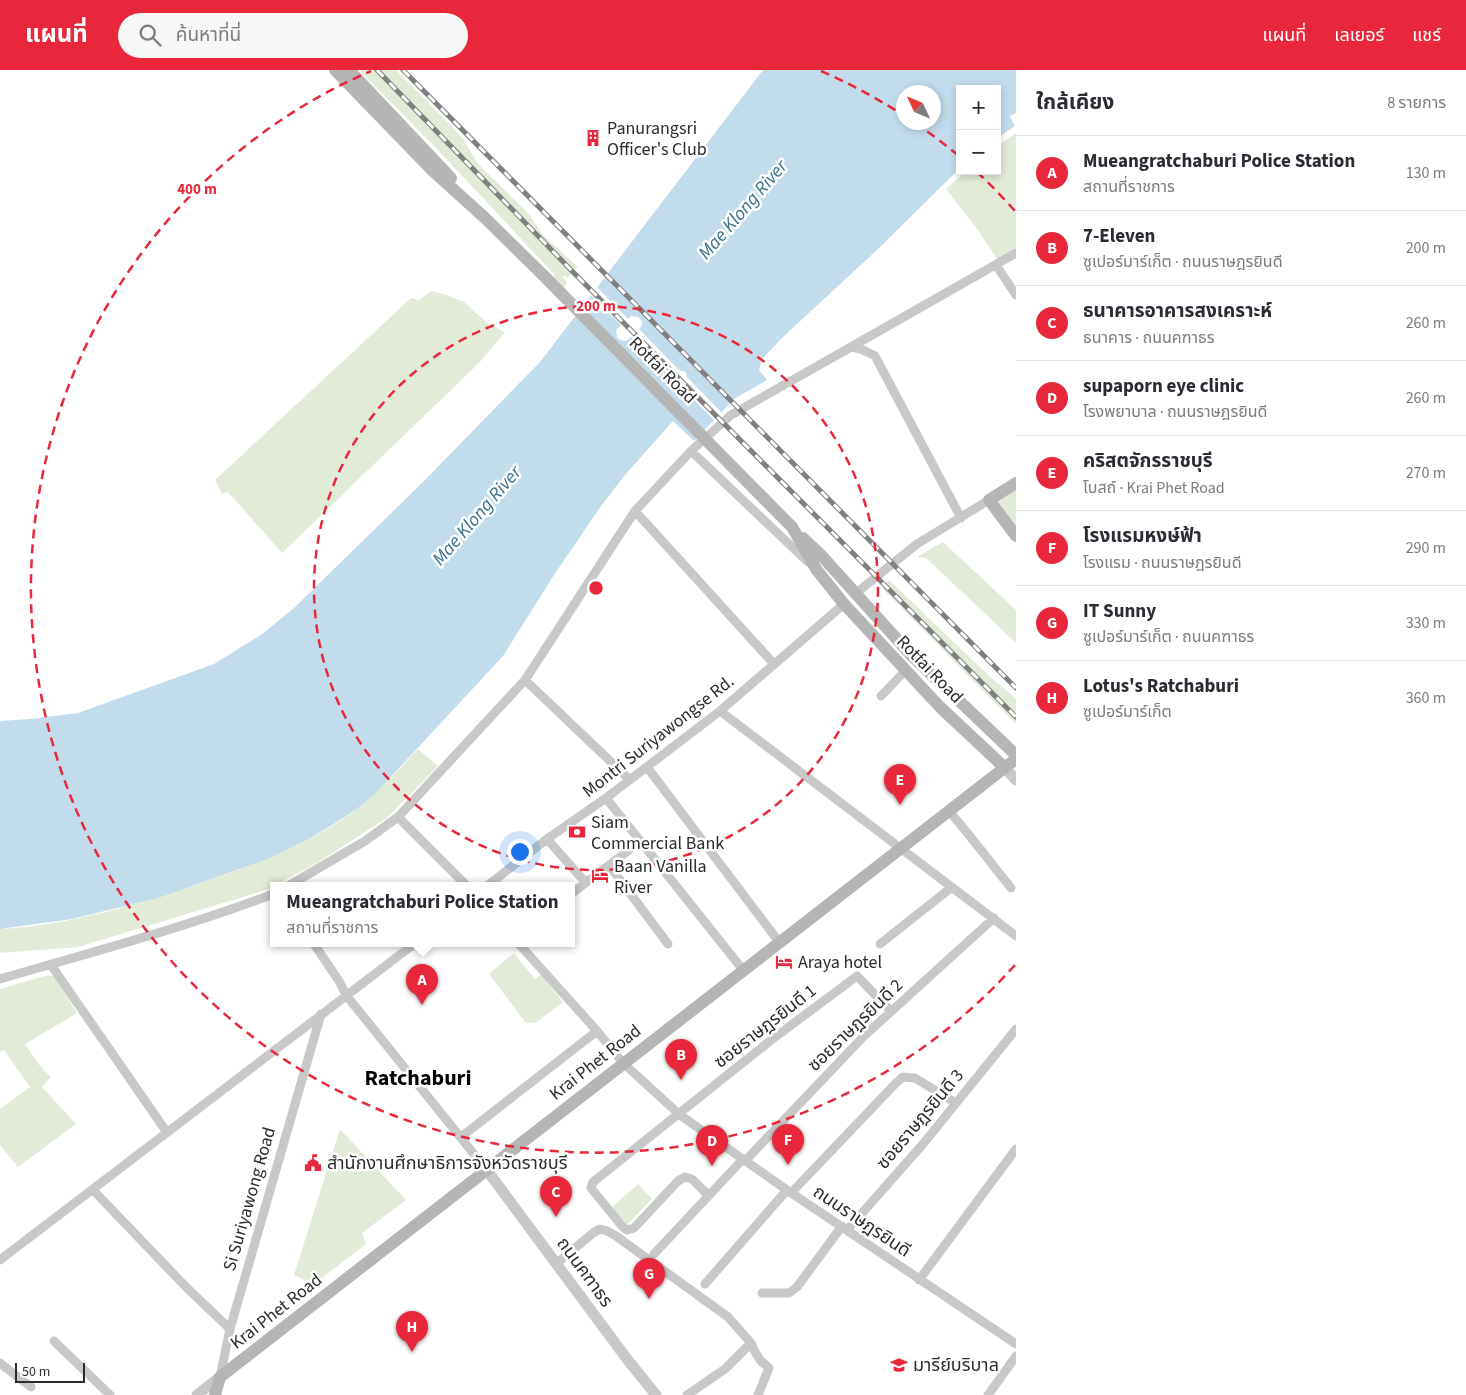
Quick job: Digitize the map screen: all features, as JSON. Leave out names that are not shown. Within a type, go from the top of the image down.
[{"type":"main road","name":"Rotfai Road","points":[[335,70],[433,171],[543,274],[821,555],[912,656],[1016,757]]},
{"type":"main road","name":"Rotfai Road","points":[[349,70],[432,157],[485,218]]},
{"type":"main road","points":[[1016,483],[990,500],[1016,536]]},
{"type":"main road","name":"Rotfai Road","points":[[792,527],[816,569],[844,604],[940,707],[1005,768]]},
{"type":"main road","name":"Krai Phet Road","points":[[220,1377],[948,810],[1005,768],[1016,757]]},
{"type":"main road","name":"Si Suriyawong Road","points":[[215,1395],[220,1377]]},
{"type":"street","points":[[295,882],[364,841],[398,817],[525,680],[634,511],[691,451],[731,415],[1016,253]]},
{"type":"street","points":[[996,265],[1016,296]]},
{"type":"street","points":[[851,348],[863,350],[875,356],[961,518]]},
{"type":"street","points":[[691,451],[816,569]]},
{"type":"street","points":[[855,594],[922,541],[990,500]]},
{"type":"street","points":[[634,511],[774,664]]},
{"type":"street","name":"Montri Suriyawongse Rd.","points":[[492,882],[720,711],[844,604]]},
{"type":"street","points":[[881,696],[906,670]]},
{"type":"street","points":[[525,680],[630,780]]},
{"type":"street","points":[[720,711],[1016,936]]},
{"type":"street","points":[[647,767],[779,942]]},
{"type":"street","name":"Rotfai Road","points":[[1005,768],[1016,780]]},
{"type":"street","points":[[606,798],[743,970]]},
{"type":"street","points":[[948,810],[969,833],[980,850],[1011,888]]},
{"type":"street","points":[[398,817],[463,882]]},
{"type":"street","points":[[547,840],[586,883]]},
{"type":"street","points":[[575,891],[641,841]]},
{"type":"street","points":[[609,865],[668,944]]},
{"type":"street","points":[[880,944],[952,887]]},
{"type":"street","points":[[0,979],[228,911],[270,895]]},
{"type":"street","name":"ซอยราษฎรยินดี 2","points":[[654,1254],[708,1195],[850,1050],[994,918]]},
{"type":"street","points":[[316,947],[346,995],[486,1169]]},
{"type":"street","points":[[0,1260],[410,947]]},
{"type":"street","name":"ถนนราษฎรยินดี","points":[[522,947],[623,1063],[680,1115],[919,1280],[1016,1344]]},
{"type":"street","points":[[51,965],[166,1132]]},
{"type":"street","name":"ซอยราษฎรยินดี 1","points":[[680,1115],[770,1041],[858,976],[891,1011]]},
{"type":"street","name":"Si Suriyawong Road","points":[[220,1377],[230,1329],[321,1014]]},
{"type":"street","name":"ซอยราษฎรยินดี 3","points":[[762,1293],[789,1293],[797,1288],[845,1228],[956,1103],[1016,1029]]},
{"type":"street","points":[[461,1137],[597,1031]]},
{"type":"street","points":[[705,1284],[790,1191],[896,1083],[904,1078],[915,1078],[956,1103]]},
{"type":"street","points":[[680,1115],[593,1182],[591,1188],[627,1230],[634,1228],[678,1181],[685,1177],[692,1180],[708,1195]]},
{"type":"street","points":[[919,1280],[1016,1149]]},
{"type":"street","name":"ถนนคฑาธร","points":[[486,1169],[627,1359],[656,1395]]},
{"type":"street","points":[[93,1190],[186,1287],[230,1329]]},
{"type":"street","points":[[557,1263],[593,1233],[600,1229],[607,1231],[728,1317],[751,1342],[761,1361],[769,1368],[762,1394]]},
{"type":"street","points":[[54,1341],[110,1395]]},
{"type":"street","points":[[687,1395],[725,1368],[751,1342]]},
{"type":"street","points":[[988,1395],[1016,1356]]},
{"type":"street","points":[[0,1363],[31,1387]]},
{"type":"street","name":"Krai Phet Road","points":[[197,1395],[220,1377]]},
{"type":"green space","points":[[359,70],[396,70],[462,137],[478,164],[529,214],[543,235],[578,267],[567,278],[564,275],[563,277],[567,282],[564,288],[553,277],[554,274],[435,147]]},
{"type":"green space","points":[[1016,133],[1016,248],[997,259],[978,230],[946,189],[962,175],[1001,175],[1001,143]]},
{"type":"green space","points":[[431,291],[464,302],[487,323],[505,332],[479,363],[282,553],[228,492],[222,494],[215,480],[411,298],[419,300]]},
{"type":"green space","points":[[1016,484],[1016,533],[989,500]]},
{"type":"green space","points":[[943,542],[1016,610],[1016,643],[926,558],[917,557]]},
{"type":"green space","points":[[889,580],[988,675],[1016,699],[1016,724],[882,588]]},
{"type":"green space","points":[[418,749],[438,766],[387,818],[317,863],[281,882],[270,882],[270,888],[266,890],[78,947],[0,953],[0,929],[52,923],[105,912],[182,889],[266,859],[305,841],[342,820],[390,779]]},
{"type":"green space","points":[[514,953],[535,979],[541,975],[563,1002],[537,1022],[526,1023],[489,974]]},
{"type":"green space","points":[[48,975],[54,976],[77,1013],[25,1044],[40,1066],[51,1077],[42,1087],[76,1124],[18,1167],[0,1145],[0,1109],[30,1087],[4,1050],[0,1052],[0,989]]},
{"type":"green space","points":[[340,1129],[406,1200],[362,1233],[366,1244],[314,1284],[294,1275]]},
{"type":"green space","points":[[638,1184],[652,1199],[627,1225],[612,1207]]},
{"type":"water","name":"Mae Klong River","points":[[763,70],[1016,70],[1016,113],[1010,116],[1015,126],[1001,135],[1001,85],[956,85],[956,172],[762,359],[759,370],[767,380],[734,399],[694,441],[673,421],[625,475],[601,506],[554,575],[503,656],[376,793],[334,824],[270,858],[158,898],[72,919],[0,929],[0,721],[78,713],[214,664],[261,635],[294,608],[423,482],[540,362]]},
{"type":"pier","points":[[596,286],[628,319],[631,316],[638,317],[642,321],[642,326],[639,329],[680,371],[684,371],[687,374],[686,376],[723,414],[716,422],[678,384],[675,385],[672,378],[631,337],[626,341],[620,340],[617,337],[616,330],[621,325],[590,294]]},
{"type":"railway","points":[[377,70],[573,272],[1016,717]]},
{"type":"railway","points":[[403,70],[1016,688]]},
{"type":"place","name":"Panurangsri Officer's Club","points":[[593,138]]},
{"type":"place","name":"คริสตจักรราชบุรี","points":[[900,805]]},
{"type":"place","name":"Siam Commercial Bank","points":[[577,832]]},
{"type":"place","name":"Baan Vanilla River","points":[[600,876]]},
{"type":"place","name":"Araya hotel","points":[[784,962]]},
{"type":"place","name":"Mueangratchaburi Police Station","points":[[422,1005]]},
{"type":"place","name":"7-Eleven","points":[[681,1080]]},
{"type":"place","name":"สำนักงานศึกษาธิการจังหวัดราชบุรี","points":[[313,1163]]},
{"type":"place","name":"โรงแรมหงษ์ฟ้า","points":[[788,1165]]},
{"type":"place","name":"supaporn eye clinic","points":[[712,1166]]},
{"type":"place","name":"ธนาคารอาคารสงเคราะห์","points":[[556,1217]]},
{"type":"place","name":"IT Sunny","points":[[649,1299]]},
{"type":"place","name":"Lotus's Ratchaburi","points":[[412,1352]]},
{"type":"place","name":"มารีย์บริบาล","points":[[899,1365]]},
{"type":"district","name":"Ratchaburi","points":[[418,1077]]}]
